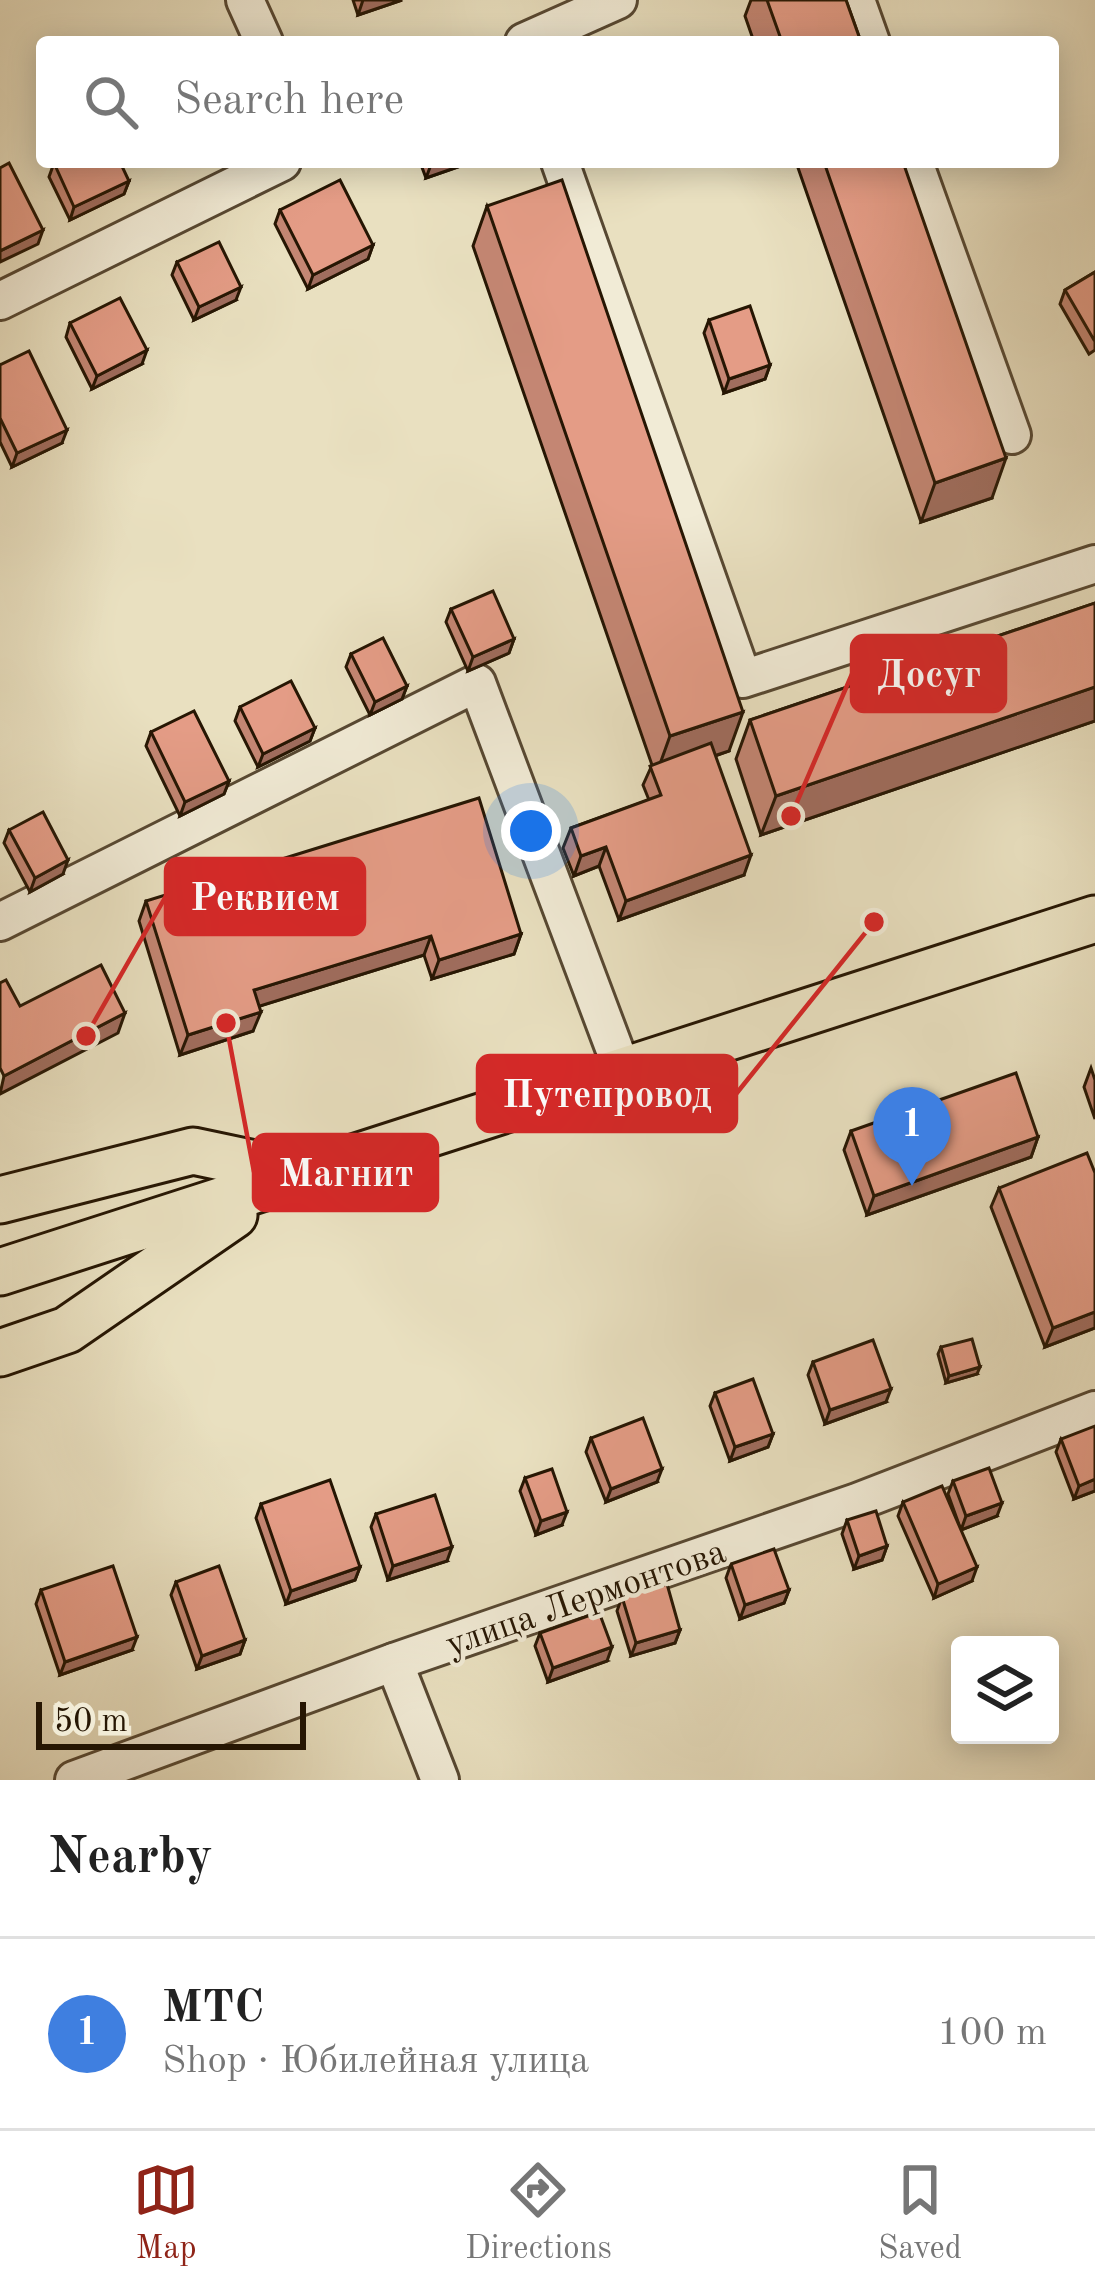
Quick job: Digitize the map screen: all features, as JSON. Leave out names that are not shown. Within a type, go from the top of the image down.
[{"type":"main road","points":[[0,1272],[1095,919]]},
{"type":"main road","points":[[0,1200],[193,1151],[304,1175]]},
{"type":"main road","points":[[0,1353],[68,1330],[207,1231],[304,1175]]},
{"type":"street","points":[[245,0],[261,36]]},
{"type":"street","points":[[537,36],[618,0]]},
{"type":"street","points":[[856,0],[869,36]]},
{"type":"street","points":[[0,301],[270,168]]},
{"type":"street","points":[[562,168],[742,679],[1095,564]]},
{"type":"street","points":[[916,168],[1012,435]]},
{"type":"street","points":[[0,922],[359,738],[477,683],[622,1069]]},
{"type":"street","name":"улица Лермонтова","points":[[74,1780],[394,1662],[857,1502],[1095,1410]]},
{"type":"street","points":[[394,1662],[440,1780]]},
{"type":"building","points":[[767,0],[846,0],[859,36],[780,36]]},
{"type":"building","points":[[9,163],[43,230],[0,251],[0,168]]},
{"type":"building","points":[[56,168],[123,168],[129,181],[74,207]]},
{"type":"building","points":[[826,168],[905,168],[1006,458],[935,483]]},
{"type":"building","points":[[340,180],[373,245],[313,275],[280,210]]},
{"type":"building","points":[[562,180],[743,712],[670,736],[487,206]]},
{"type":"building","points":[[219,242],[241,287],[199,307],[177,262]]},
{"type":"building","points":[[1095,272],[1095,340],[1094,340],[1065,290]]},
{"type":"building","points":[[120,298],[147,350],[97,376],[70,323]]},
{"type":"building","points":[[750,306],[770,365],[729,379],[709,320]]},
{"type":"building","points":[[29,351],[67,430],[17,453],[0,418],[0,365]]},
{"type":"building","points":[[493,591],[514,639],[473,657],[451,609]]},
{"type":"building","points":[[1095,603],[1095,687],[776,796],[750,720]]},
{"type":"building","points":[[383,638],[407,686],[375,702],[351,654]]},
{"type":"building","points":[[291,681],[315,728],[263,754],[240,707]]},
{"type":"building","points":[[194,711],[229,781],[185,802],[151,732]]},
{"type":"building","points":[[711,743],[751,855],[626,901],[606,847],[581,856],[571,828],[661,795],[650,766]]},
{"type":"building","points":[[479,798],[521,934],[439,960],[431,936],[254,990],[261,1012],[188,1035],[146,901]]},
{"type":"building","points":[[43,812],[68,860],[35,878],[9,830]]},
{"type":"building","points":[[101,965],[125,1013],[4,1076],[0,1068],[0,983],[6,980],[20,1006]]},
{"type":"building","points":[[1016,1073],[1038,1137],[874,1196],[851,1131]]},
{"type":"building","points":[[1087,1153],[1095,1173],[1095,1312],[1053,1328],[999,1188]]},
{"type":"building","points":[[972,1339],[980,1367],[949,1376],[941,1347]]},
{"type":"building","points":[[873,1340],[891,1389],[830,1410],[813,1362]]},
{"type":"building","points":[[753,1379],[773,1434],[735,1447],[715,1393]]},
{"type":"building","points":[[643,1418],[662,1469],[611,1489],[591,1438]]},
{"type":"building","points":[[1095,1426],[1095,1479],[1079,1486],[1061,1439]]},
{"type":"building","points":[[989,1468],[1002,1503],[966,1516],[953,1481]]},
{"type":"building","points":[[552,1469],[567,1512],[541,1521],[525,1478]]},
{"type":"building","points":[[330,1480],[360,1567],[291,1591],[261,1504]]},
{"type":"building","points":[[942,1486],[977,1567],[938,1584],[903,1502]]},
{"type":"building","points":[[435,1495],[452,1547],[393,1566],[376,1514]]},
{"type":"building","points":[[876,1511],[887,1546],[859,1556],[847,1520]]},
{"type":"building","points":[[774,1549],[789,1590],[745,1605],[731,1564]]},
{"type":"building","points":[[113,1566],[137,1637],[65,1662],[41,1590]]},
{"type":"building","points":[[219,1566],[245,1640],[202,1656],[176,1582]]},
{"type":"building","points":[[667,1584],[680,1630],[636,1643],[622,1597]]},
{"type":"building","points":[[599,1612],[612,1647],[553,1668],[540,1633]]},
{"type":"place","name":"Досуг","points":[[791,816]]},
{"type":"place","name":"Путепровод","points":[[874,922]]},
{"type":"place","name":"Магнит","points":[[226,1023]]},
{"type":"place","name":"Реквием","points":[[86,1036]]},
{"type":"place","name":"МТС","points":[[912,1186]]}]
